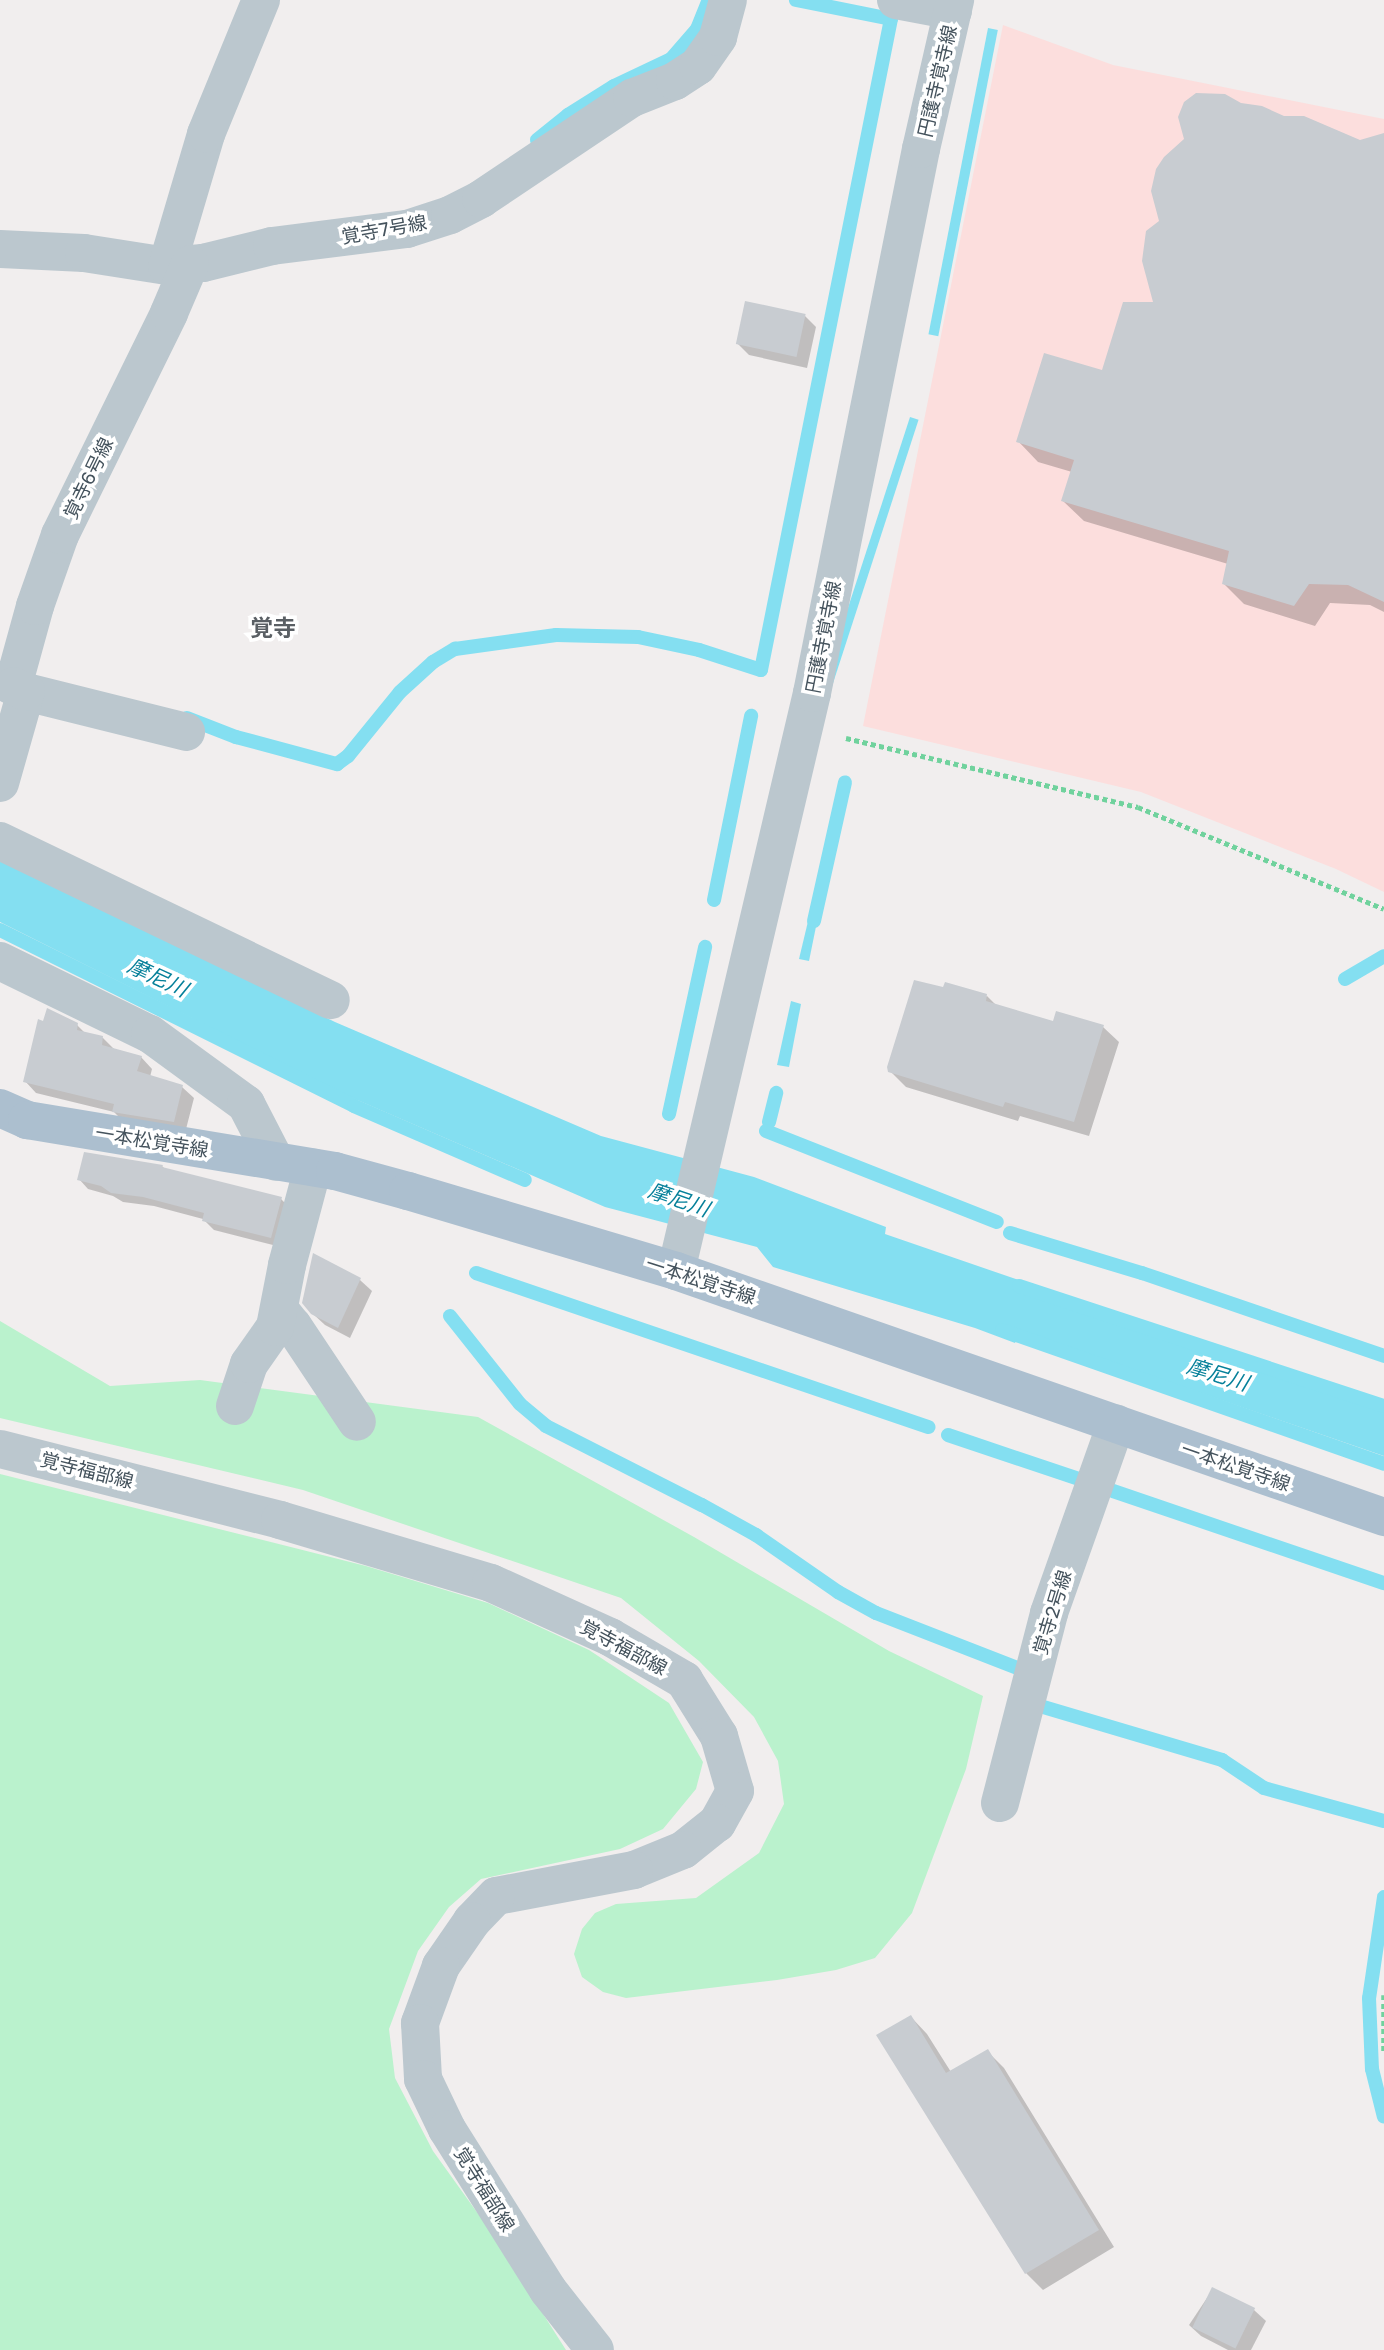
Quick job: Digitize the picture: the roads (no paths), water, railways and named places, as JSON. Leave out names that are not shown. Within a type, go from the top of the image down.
[{"type":"main road","name":"一本松覚寺線","points":[[9,1119],[313,1167],[680,1256],[1116,1424],[1384,1517]]},
{"type":"street","name":"覚寺6号線","points":[[0,783],[13,686],[35,606],[60,535],[169,313],[206,134],[261,0]]},
{"type":"street","name":"覚寺7号線","points":[[0,249],[84,253],[178,265],[272,246],[407,229],[450,215],[481,199],[632,98],[675,80],[698,66],[718,37],[728,0]]},
{"type":"street","points":[[897,0],[954,5]]},
{"type":"street","name":"円護寺覚寺線","points":[[680,1256],[804,725],[921,149],[954,5]]},
{"type":"street","points":[[13,686],[186,732]]},
{"type":"street","points":[[0,841],[331,1000]]},
{"type":"street","points":[[0,961],[150,1034],[246,1104],[276,1161]]},
{"type":"street","points":[[235,1406],[249,1364],[275,1327],[287,1265],[313,1167]]},
{"type":"street","points":[[279,1309],[357,1422]]},
{"type":"street","name":"覚寺2号線","points":[[1000,1803],[1049,1613],[1116,1424]]},
{"type":"street","name":"覚寺福部線","points":[[0,1449],[281,1520],[491,1583],[610,1637],[684,1680],[719,1736],[736,1791],[717,1823],[683,1850],[634,1870],[496,1896],[472,1921],[441,1966],[420,2024],[423,2078],[447,2129],[548,2290],[594,2350]]},
{"type":"water","points":[[988,28],[998,30],[938,336],[928,334]]},
{"type":"water","points":[[910,417],[919,420],[828,699],[819,697]]},
{"type":"water","name":"摩尼川","points":[[0,859],[335,1022],[601,1136],[754,1177],[886,1227],[885,1234],[1036,1286],[1033,1297],[1384,1411],[1384,1456],[1020,1331],[1015,1343],[975,1328],[773,1267],[757,1247],[605,1207],[341,1093],[0,922]]},
{"type":"water","points":[[822,897],[809,961],[799,959],[810,913]]},
{"type":"water","points":[[791,1001],[801,1004],[789,1067],[777,1065]]},
{"type":"waterway","points":[[537,140],[568,115],[614,86],[671,59],[697,29],[709,0]]},
{"type":"waterway","points":[[187,718],[236,737],[337,764],[348,756],[400,692],[433,662],[455,649],[556,635],[638,637],[699,650],[761,670],[891,19],[796,0]]},
{"type":"waterway","points":[[714,900],[751,716]]},
{"type":"waterway","points":[[814,921],[845,782]]},
{"type":"waterway","points":[[0,930],[354,1106],[525,1180]]},
{"type":"waterway","points":[[669,1114],[705,947]]},
{"type":"waterway","points":[[1345,979],[1384,956]]},
{"type":"waterway","points":[[769,1122],[776,1093]]},
{"type":"waterway","points":[[766,1131],[997,1222]]},
{"type":"waterway","points":[[1010,1233],[1142,1273],[1384,1356]]},
{"type":"waterway","points":[[476,1273],[929,1427]]},
{"type":"waterway","name":"摩尼川","points":[[1019,1286],[1384,1406]]},
{"type":"waterway","points":[[450,1316],[520,1404],[546,1426],[756,1535],[838,1592],[876,1613],[1017,1668]]},
{"type":"waterway","points":[[1002,1330],[1384,1464]]},
{"type":"waterway","points":[[948,1435],[1082,1480]]},
{"type":"waterway","points":[[1113,1491],[1384,1583]]},
{"type":"waterway","points":[[1040,1706],[1222,1760],[1264,1788],[1384,1821]]},
{"type":"waterway","points":[[1384,1897],[1369,1998],[1372,2069],[1384,2117]]},
{"type":"district","name":"覚寺","points":[[273,627]]}]
